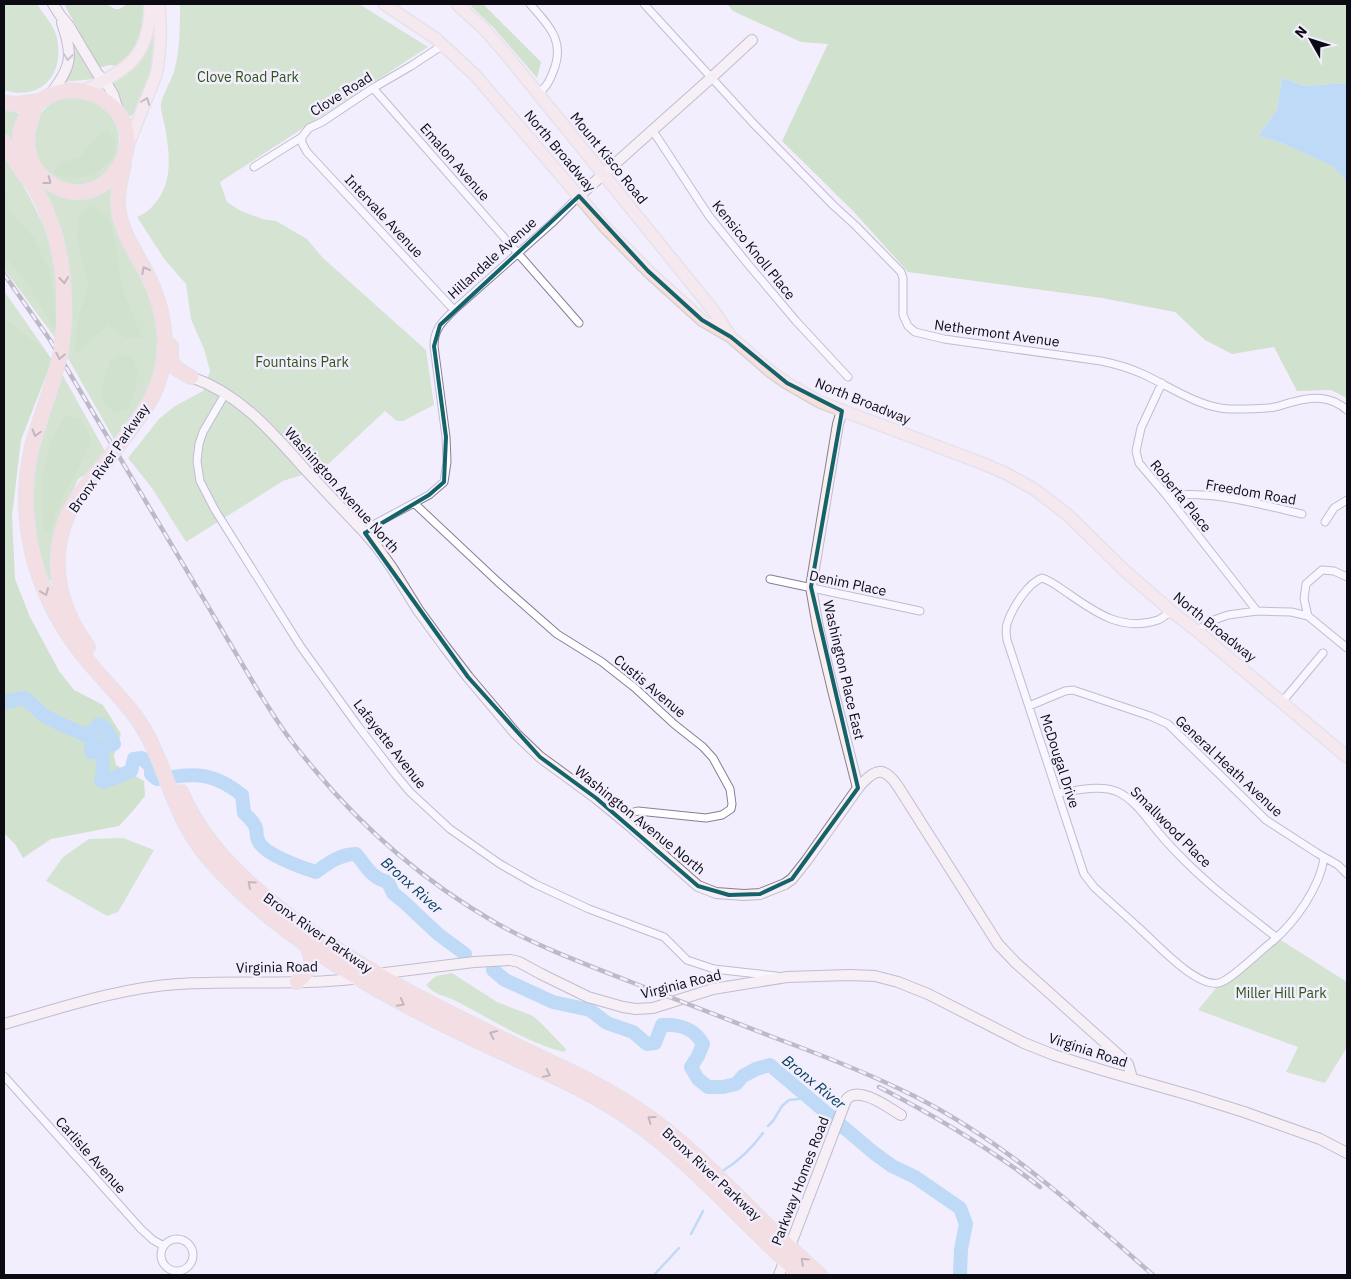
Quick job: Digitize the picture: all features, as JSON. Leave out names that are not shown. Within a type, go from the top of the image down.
[{"type":"highway","points":[[4,102],[16,104],[42,101],[67,90],[84,91],[106,101],[120,116],[128,137],[127,151],[110,178],[96,189],[75,192],[64,190],[53,186],[36,170],[27,145],[28,134],[42,101]]},
{"type":"highway","points":[[34,187],[22,156],[20,139],[24,119],[42,101]]},
{"type":"highway","points":[[4,142],[34,187]]},
{"type":"highway","name":"Bronx River Parkway","points":[[127,151],[118,194],[119,211],[125,231],[154,289],[161,309],[165,339],[164,360],[154,393],[133,426],[73,505],[63,531],[58,567],[61,594],[68,613],[81,637],[142,711],[161,741],[176,791],[180,813],[201,849],[249,900],[302,941],[359,978],[417,1011],[579,1089],[627,1117],[661,1141],[787,1254],[820,1275]]},
{"type":"highway","name":"Bronx River Parkway","points":[[34,187],[46,211],[59,252],[64,288],[64,323],[61,353],[34,441],[27,477],[29,537],[35,563],[47,597],[63,627],[88,661],[137,719],[167,766]]},
{"type":"highway","points":[[154,289],[169,322],[171,361],[176,368],[191,377]]},
{"type":"highway","points":[[133,426],[156,398],[169,377],[175,375],[191,377]]},
{"type":"highway","name":"Bronx River Parkway","points":[[176,791],[218,851],[247,881],[300,924],[375,974],[434,1006],[590,1081],[632,1105],[666,1130],[687,1148],[787,1254],[801,1275]]},
{"type":"highway","points":[[297,982],[309,969],[311,962],[309,951],[302,941]]},
{"type":"main road","points":[[84,91],[120,72],[139,52],[148,32],[150,4]]},
{"type":"main road","name":"Bronx River Parkway","points":[[127,151],[158,67],[160,42],[159,4]]},
{"type":"main road","name":"North Broadway","points":[[384,4],[443,45],[476,75],[606,227],[648,271],[702,320],[731,336],[770,371],[820,402],[984,464],[1006,473],[1034,489],[1068,515],[1124,570],[1171,611],[1347,756]]},
{"type":"main road","name":"Mount Kisco Road","points":[[457,4],[484,29],[538,94],[713,310],[731,336]]},
{"type":"street","points":[[53,4],[69,26],[97,73],[113,94],[120,116]]},
{"type":"street","points":[[530,4],[553,33],[558,45],[556,65],[548,85],[538,94]]},
{"type":"street","name":"Nethermont Avenue","points":[[644,4],[711,78],[827,199],[901,272],[903,278],[904,315],[908,326],[915,332],[944,339],[1125,366],[1196,401],[1213,407],[1229,409],[1275,407],[1313,398],[1329,399],[1347,410]]},
{"type":"street","points":[[42,101],[63,78],[69,58],[68,39],[60,15]]},
{"type":"street","name":"Hillandale Avenue","points":[[365,533],[373,525],[415,504],[436,490],[444,482],[446,474],[446,437],[434,346],[435,333],[440,324],[752,40]]},
{"type":"street","name":"Clove Road","points":[[254,167],[302,137],[309,128],[322,122],[443,45]]},
{"type":"street","name":"Emalon Avenue","points":[[373,88],[579,323]]},
{"type":"street","name":"Kensico Knoll Place","points":[[653,131],[709,216],[746,263],[848,377]]},
{"type":"street","name":"Intervale Avenue","points":[[302,137],[302,143],[307,152],[454,310]]},
{"type":"street","name":"Washington Avenue North","points":[[191,377],[210,384],[247,408],[268,428],[365,533],[392,568],[418,610],[450,654],[516,734],[540,757],[618,816],[698,886],[716,893],[729,895],[760,894],[779,887],[792,879],[822,841],[866,779],[876,772],[886,774],[892,778],[998,944],[1016,963],[1122,1058],[1128,1064],[1132,1078]]},
{"type":"street","name":"Roberta Place","points":[[1162,383],[1141,428],[1136,451],[1139,464],[1167,496],[1257,611]]},
{"type":"street","name":"Lafayette Avenue","points":[[225,394],[203,432],[199,444],[197,461],[200,481],[215,510],[301,647],[368,740],[410,792],[450,829],[500,864],[535,884],[589,909],[664,937],[687,960],[714,969],[787,977]]},
{"type":"street","name":"Washington Place East","points":[[842,411],[838,424],[811,588],[818,627],[858,788]]},
{"type":"street","name":"Freedom Road","points":[[1167,496],[1176,494],[1221,497],[1302,514]]},
{"type":"street","points":[[1324,522],[1334,508],[1347,500]]},
{"type":"street","name":"Custis Avenue","points":[[415,504],[557,634],[617,673],[703,747],[713,758],[730,789],[731,809],[722,815],[706,818],[638,811],[618,816]]},
{"type":"street","points":[[1308,616],[1304,599],[1306,584],[1322,570],[1334,571],[1347,577]]},
{"type":"street","name":"Denim Place","points":[[770,579],[920,611]]},
{"type":"street","name":"McDougal Drive","points":[[1171,611],[1160,619],[1144,623],[1120,622],[1096,612],[1046,579],[1040,579],[1022,595],[1008,620],[1006,627],[1007,640],[1084,874],[1094,887],[1167,954],[1189,972],[1207,982],[1218,983],[1234,974],[1276,937]]},
{"type":"street","points":[[1197,631],[1221,616],[1257,611],[1292,612],[1308,616],[1347,648]]},
{"type":"street","points":[[1282,702],[1323,653]]},
{"type":"street","name":"General Heath Avenue","points":[[1029,706],[1065,691],[1073,690],[1168,724],[1266,820],[1338,865],[1347,874]]},
{"type":"street","name":"Smallwood Place","points":[[1057,793],[1104,789],[1120,793],[1146,817],[1186,862],[1241,910],[1276,937]]},
{"type":"street","points":[[1276,937],[1297,914],[1315,886],[1320,876],[1324,858]]},
{"type":"street","name":"Virginia Road","points":[[4,1024],[133,989],[177,984],[297,982],[359,978],[375,974],[474,962],[510,960],[519,962],[588,997],[636,1009],[653,1008],[713,989],[787,977],[876,976],[898,982],[928,994],[1024,1043],[1054,1055],[1244,1112],[1320,1140],[1347,1153]]},
{"type":"street","name":"Carlisle Avenue","points":[[4,1076],[141,1229],[153,1240],[164,1246]]},
{"type":"street","name":"Parkway Homes Road","points":[[779,1275],[848,1096],[855,1094],[871,1098],[901,1115]]},
{"type":"street","points":[[173,1240],[185,1241],[193,1253],[191,1263],[183,1270],[173,1271],[168,1269],[161,1260],[164,1246],[173,1240]]},
{"type":"highlighted area","points":[[579,196],[648,271],[702,320],[731,337],[787,383],[842,411],[811,587],[858,788],[792,879],[760,894],[729,895],[698,886],[596,798],[540,757],[468,677],[365,533],[429,495],[444,482],[446,437],[434,346],[440,325]]},
{"type":"green space","points":[[4,4],[37,4],[56,33],[59,51],[54,73],[47,82],[29,92],[17,93],[4,90]]},
{"type":"green space","points":[[64,4],[106,4],[119,9],[125,6],[124,4],[145,4],[143,30],[140,38],[132,52],[120,66],[109,65],[99,68]]},
{"type":"green space","name":"Fountains Park","points":[[180,4],[359,4],[428,47],[220,182],[227,202],[239,210],[262,219],[276,221],[307,239],[323,258],[426,350],[434,405],[403,421],[397,421],[385,411],[324,468],[283,481],[186,542],[152,488],[128,458],[159,419],[175,406],[203,391],[210,371],[204,349],[191,319],[186,284],[165,260],[137,217],[149,210],[158,200],[167,181],[169,160],[161,104],[176,64]]},
{"type":"green space","points":[[469,4],[483,4],[541,62],[537,78],[494,28]]},
{"type":"green space","points":[[727,4],[1347,4],[1347,83],[1305,86],[1282,78],[1277,110],[1258,136],[1282,143],[1334,166],[1347,181],[1347,398],[1331,390],[1297,391],[1274,347],[1232,354],[1205,340],[1175,312],[1102,298],[908,272],[854,212],[782,141],[828,44],[801,42],[733,11]]},
{"type":"green space","points":[[154,12],[156,50],[151,75],[135,114],[130,116],[127,115],[108,83]]},
{"type":"green space","points":[[76,45],[94,79],[63,82],[72,47]]},
{"type":"green space","points":[[75,97],[92,100],[106,110],[116,124],[119,141],[116,158],[106,172],[92,182],[75,185],[58,182],[44,172],[34,158],[31,141],[34,124],[44,110],[58,100]]},
{"type":"green space","points":[[4,110],[19,113],[14,131],[14,143],[12,145],[4,134]]},
{"type":"green space","points":[[108,131],[116,144],[112,159],[94,175],[71,179],[53,173],[59,164],[81,156],[100,132]]},
{"type":"green space","points":[[4,155],[28,194],[49,236],[56,277],[56,339],[4,269]]},
{"type":"green space","points":[[38,178],[52,189],[108,183],[115,188],[156,305],[161,338],[157,367],[146,397],[114,439],[65,353],[70,330],[71,306],[65,246],[58,220]]},
{"type":"green space","points":[[4,185],[9,210],[34,238],[51,275],[57,333],[26,282],[4,255]]},
{"type":"green space","points":[[93,206],[109,218],[115,240],[122,288],[142,338],[125,338],[108,325],[79,352],[75,351],[76,331],[80,311],[89,288],[77,239],[80,213]]},
{"type":"green space","points":[[4,291],[44,348],[4,317]]},
{"type":"green space","points":[[4,317],[44,348],[52,360],[21,440],[12,516],[15,579],[30,617],[59,671],[74,690],[103,705],[121,734],[114,755],[116,765],[144,781],[145,796],[119,826],[51,839],[23,858],[15,844],[4,833]]},
{"type":"green space","points":[[122,354],[133,358],[137,376],[129,408],[116,413],[103,403],[103,384],[110,360]]},
{"type":"green space","points":[[61,372],[105,451],[87,474],[78,479],[57,528],[53,579],[49,581],[45,578],[31,514],[33,479],[39,445]]},
{"type":"green space","points":[[66,415],[81,419],[91,437],[80,465],[61,501],[53,526],[46,535],[43,529],[42,477],[52,438]]},
{"type":"green space","points":[[123,838],[154,850],[118,912],[107,916],[46,881],[63,857],[89,839]]},
{"type":"green space","name":"Miller Hill Park","points":[[1276,937],[1347,982],[1347,1047],[1325,1083],[1286,1072],[1298,1047],[1198,1010],[1221,982]]},
{"type":"green space","points":[[452,973],[497,1002],[533,1016],[566,1049],[564,1052],[509,1030],[456,1001],[429,989],[426,985],[436,976]]},
{"type":"water","points":[[1282,78],[1305,86],[1347,83],[1347,181],[1333,166],[1282,143],[1258,136],[1277,110]]},
{"type":"waterway","name":"Bronx River","points":[[4,703],[24,698],[42,714],[85,735],[95,730],[99,724],[106,729],[114,744],[109,746],[92,743],[91,752],[101,753],[103,760],[101,780],[104,782],[131,771],[134,759],[142,758],[151,767],[151,774],[157,779],[192,775],[221,781],[242,795],[244,813],[255,826],[257,838],[261,845],[293,864],[316,872],[340,857],[356,854],[373,875],[388,882],[393,893],[438,934],[465,954]]},
{"type":"waterway","name":"Bronx River","points":[[493,970],[505,980],[553,1002],[590,1010],[607,1023],[633,1032],[647,1044],[655,1043],[662,1025],[675,1025],[686,1028],[695,1034],[703,1044],[691,1067],[698,1079],[708,1087],[723,1087],[736,1084],[743,1076],[756,1069],[770,1065],[874,1153],[892,1166],[915,1177],[960,1208],[966,1224],[961,1249],[960,1275]]},
{"type":"waterway","points":[[768,1126],[782,1106],[789,1100],[807,1096]]},
{"type":"waterway","points":[[724,1170],[755,1144],[763,1133]]},
{"type":"waterway","points":[[691,1234],[703,1211]]},
{"type":"waterway","points":[[654,1275],[679,1248]]},
{"type":"railway","points":[[4,274],[50,340],[282,728],[334,792],[376,835],[445,891],[496,923],[529,940],[597,969],[847,1066],[914,1096],[947,1114],[979,1134],[1039,1178],[1153,1275]]},
{"type":"railway","points":[[879,1087],[962,1133],[1040,1187]]},
{"type":"park label","name":"Clove Road Park","points":[[248,77]]}]
